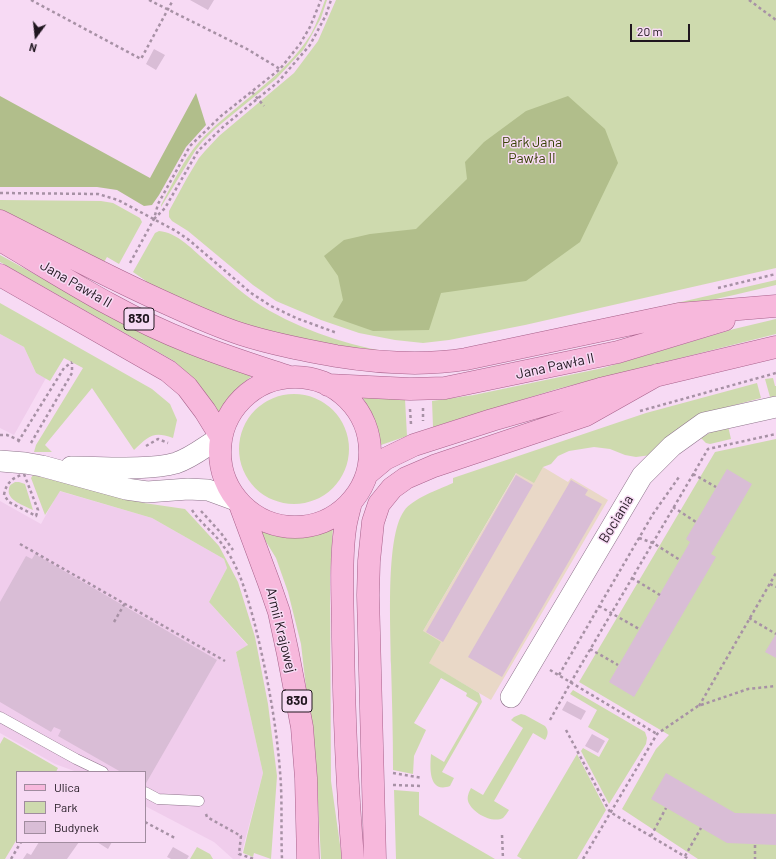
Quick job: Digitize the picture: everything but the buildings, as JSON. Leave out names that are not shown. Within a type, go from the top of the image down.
[{"type":"main road","points":[[0,221],[133,289],[214,324],[272,344],[359,360],[422,364],[441,363],[679,314],[776,306]]},
{"type":"main road","name":"Jana Pawła II","points":[[0,240],[91,294],[148,324],[189,342],[289,378]]},
{"type":"main road","name":"Jana Pawła II","points":[[0,275],[168,371],[187,387],[222,437]]},
{"type":"main road","name":"Jana Pawła II","points":[[328,385],[416,389],[445,388],[618,352],[776,306]]},
{"type":"main road","points":[[366,474],[385,459],[419,443],[541,405],[657,375],[776,347]]},
{"type":"main road","points":[[375,859],[368,596],[369,561],[373,522],[379,504],[392,488],[406,478],[434,466],[586,415],[657,375]]},
{"type":"main road","name":"830","points":[[289,378],[309,378],[328,385],[340,392],[349,401],[358,411],[364,423],[370,448],[369,461],[363,484],[351,502],[334,516],[315,524],[294,527],[273,524],[263,520],[238,501],[224,475],[220,456],[222,437],[230,415],[245,396],[266,383],[289,378]]},
{"type":"main road","name":"Armii Krajowej","points":[[238,501],[279,612],[288,654],[302,727],[306,778],[308,859]]},
{"type":"main road","name":"830","points":[[351,502],[345,528],[343,556],[343,606],[344,697],[353,859]]},
{"type":"street","name":"Bociania","points":[[511,697],[642,476],[672,446],[704,423],[776,407]]},
{"type":"street","points":[[33,470],[160,466],[177,462],[222,437]]},
{"type":"street","points":[[0,461],[25,463],[33,470],[126,489],[147,492],[188,489],[208,490],[238,501]]},
{"type":"lane","points":[[0,717],[76,759],[102,771]]},
{"type":"lane","points":[[146,793],[158,799],[199,801]]},
{"type":"path","points":[[31,0],[141,59],[173,0]]},
{"type":"path","points":[[149,0],[248,49],[280,69]]},
{"type":"path","points":[[126,268],[154,219],[158,204],[190,146],[221,116],[280,69],[300,44],[310,27],[321,0]]},
{"type":"path","points":[[154,219],[165,208],[198,151],[224,126],[278,82],[310,45],[326,15],[331,0]]},
{"type":"path","points":[[749,0],[776,20]]},
{"type":"path","points":[[252,92],[264,106]]},
{"type":"path","points":[[0,193],[98,194],[118,200],[165,225],[189,240],[251,293],[271,306],[296,318],[340,334]]},
{"type":"path","points":[[14,445],[18,443],[64,368],[72,362],[72,372],[30,446]]},
{"type":"path","points":[[416,389],[423,433],[419,443],[411,437],[416,389]]},
{"type":"path","points":[[550,720],[590,649],[708,449],[776,434]]},
{"type":"path","points":[[0,435],[7,435],[25,443]]},
{"type":"path","points":[[30,490],[38,510],[36,516],[9,502],[4,495],[5,487],[12,478],[33,470]]},
{"type":"path","points":[[693,474],[716,487]]},
{"type":"path","points":[[559,675],[653,514],[679,478]]},
{"type":"path","points":[[0,487],[5,487]]},
{"type":"path","points":[[188,505],[224,546],[243,584],[251,610],[264,667],[278,751],[282,802],[282,859]]},
{"type":"path","points":[[673,507],[696,522]]},
{"type":"path","points":[[198,509],[221,532],[234,552]]},
{"type":"path","points":[[639,538],[653,543],[680,560]]},
{"type":"path","points":[[20,544],[225,661]]},
{"type":"path","points":[[698,706],[776,573]]},
{"type":"path","points":[[632,578],[660,594]]},
{"type":"path","points":[[770,584],[776,587]]},
{"type":"path","points":[[114,622],[125,603]]},
{"type":"path","points":[[599,606],[639,629]]},
{"type":"path","points":[[750,618],[776,634]]},
{"type":"path","points":[[590,649],[618,665]]},
{"type":"path","points":[[533,660],[658,734]]},
{"type":"path","points":[[583,859],[658,734],[698,706],[748,690],[776,686]]},
{"type":"path","points":[[566,730],[610,812],[689,859]]},
{"type":"path","points":[[422,778],[390,772],[391,785],[423,786]]},
{"type":"path","points":[[199,801],[207,817],[241,836],[239,854],[254,859]]},
{"type":"path","points":[[651,836],[666,808]]},
{"type":"path","points":[[146,823],[175,838]]},
{"type":"path","points":[[685,856],[701,828]]},
{"type":"path","points":[[502,835],[503,859]]},
{"type":"path","points":[[11,859],[20,843]]},
{"type":"path","points":[[755,845],[755,859]]},
{"type":"shaded area","points":[[0,334],[24,347],[36,373],[46,378],[14,435],[0,428]]},
{"type":"shaded area","points":[[543,467],[568,482],[571,478],[608,500],[491,700],[428,663],[423,631],[517,472]]},
{"type":"shaded area","points":[[59,491],[152,518],[224,559],[227,568],[209,602],[248,646],[236,652],[263,773],[240,859],[233,859],[214,842],[146,807],[146,771],[74,771],[55,764],[0,733],[0,501],[41,524]]},
{"type":"green space","points":[[325,0],[327,0],[321,18],[304,49],[276,79],[216,128],[203,141],[195,151],[161,207],[183,165],[199,142],[227,115],[287,65],[300,50],[313,30]]},
{"type":"green space","name":"Park Jana Pawła II","points":[[336,0],[776,0],[776,268],[525,325],[449,340],[423,343],[395,340],[359,333],[321,320],[276,301],[253,285],[188,231],[172,221],[169,217],[169,211],[199,158],[205,151],[219,136],[294,73],[318,41]]},
{"type":"green space","points":[[196,93],[206,125],[186,147],[152,205],[144,206],[117,190],[97,187],[0,187],[0,96],[150,178]]},
{"type":"green space","points":[[568,96],[605,129],[618,163],[580,242],[526,281],[441,293],[429,330],[373,331],[333,317],[343,300],[338,276],[324,256],[344,240],[370,234],[416,229],[467,179],[465,162],[484,142],[526,111]]},
{"type":"green space","points":[[0,200],[101,201],[113,203],[140,218],[142,222],[119,264],[107,257],[103,264],[0,211]]},
{"type":"green space","points":[[159,231],[166,232],[179,238],[229,282],[261,306],[286,319],[334,339],[403,355],[382,355],[258,331],[144,286],[146,281],[133,272],[155,233]]},
{"type":"green space","points":[[0,255],[114,318],[254,374],[235,390],[218,412],[199,384],[174,361],[0,262]]},
{"type":"green space","points":[[776,280],[776,285],[692,304],[438,354],[668,305]]},
{"type":"green space","points":[[0,303],[152,389],[170,404],[177,420],[173,438],[161,435],[152,436],[134,450],[92,388],[45,445],[52,452],[34,452],[36,445],[83,368],[64,358],[50,381],[36,373],[24,347],[0,334]]},
{"type":"green space","points":[[776,319],[776,334],[557,389],[433,427],[432,401],[474,395],[603,368],[734,329]]},
{"type":"green space","points":[[773,378],[776,386],[776,396],[770,397],[765,379]]},
{"type":"green space","points":[[757,383],[761,398],[705,413],[651,455],[636,457],[625,455],[610,449],[594,447],[569,451],[558,456],[551,464],[543,467],[534,483],[516,473],[423,631],[441,642],[429,663],[479,693],[482,702],[442,772],[454,778],[450,786],[443,787],[434,783],[430,766],[431,754],[444,762],[478,703],[466,696],[467,693],[441,678],[414,723],[426,730],[414,756],[413,774],[393,770],[390,585],[394,541],[398,524],[408,506],[426,495],[453,483],[453,478],[646,413]]},
{"type":"green space","points":[[294,394],[315,398],[325,403],[333,410],[340,418],[345,428],[349,449],[345,470],[340,480],[333,488],[325,495],[315,500],[294,504],[273,500],[263,495],[255,488],[248,480],[243,470],[239,449],[243,428],[248,418],[255,410],[263,403],[273,398]]},
{"type":"green space","points":[[362,396],[405,399],[407,436],[381,445],[374,420]]},
{"type":"green space","points":[[728,426],[731,439],[710,444],[706,443],[701,438],[713,431]]},
{"type":"green space","points":[[776,439],[776,859],[698,859],[622,809],[656,749],[669,735],[579,682],[715,452]]},
{"type":"green space","points":[[33,475],[144,503],[185,509],[219,546],[238,582],[255,637],[268,704],[277,776],[271,859],[254,853],[253,857],[243,853],[263,773],[236,652],[248,645],[209,602],[227,568],[224,559],[152,518],[60,491],[45,515],[31,478]]},
{"type":"green space","points":[[15,482],[25,484],[33,510],[17,502],[10,496],[9,488]]},
{"type":"green space","points":[[333,526],[330,576],[331,781],[342,859],[321,859],[317,783],[301,644],[288,592],[276,558],[257,527],[278,532],[304,534]]},
{"type":"green space","points":[[573,690],[645,732],[647,738],[646,744],[609,804],[581,751],[583,748],[599,757],[609,739],[588,727],[597,710],[570,694]]},
{"type":"green space","points":[[521,714],[545,726],[548,731],[547,736],[545,740],[533,733],[494,801],[509,810],[503,818],[493,819],[482,816],[470,805],[468,801],[468,794],[471,788],[483,795],[523,728],[511,720]]},
{"type":"green space","points":[[4,737],[58,768],[56,771],[16,771],[16,841],[5,859],[0,859],[0,744]]},
{"type":"green space","points":[[577,754],[606,810],[577,859],[522,859],[517,856]]},
{"type":"green space","points":[[394,790],[419,792],[419,815],[495,859],[396,859]]},
{"type":"green space","points":[[197,847],[210,854],[213,859],[190,859]]}]
